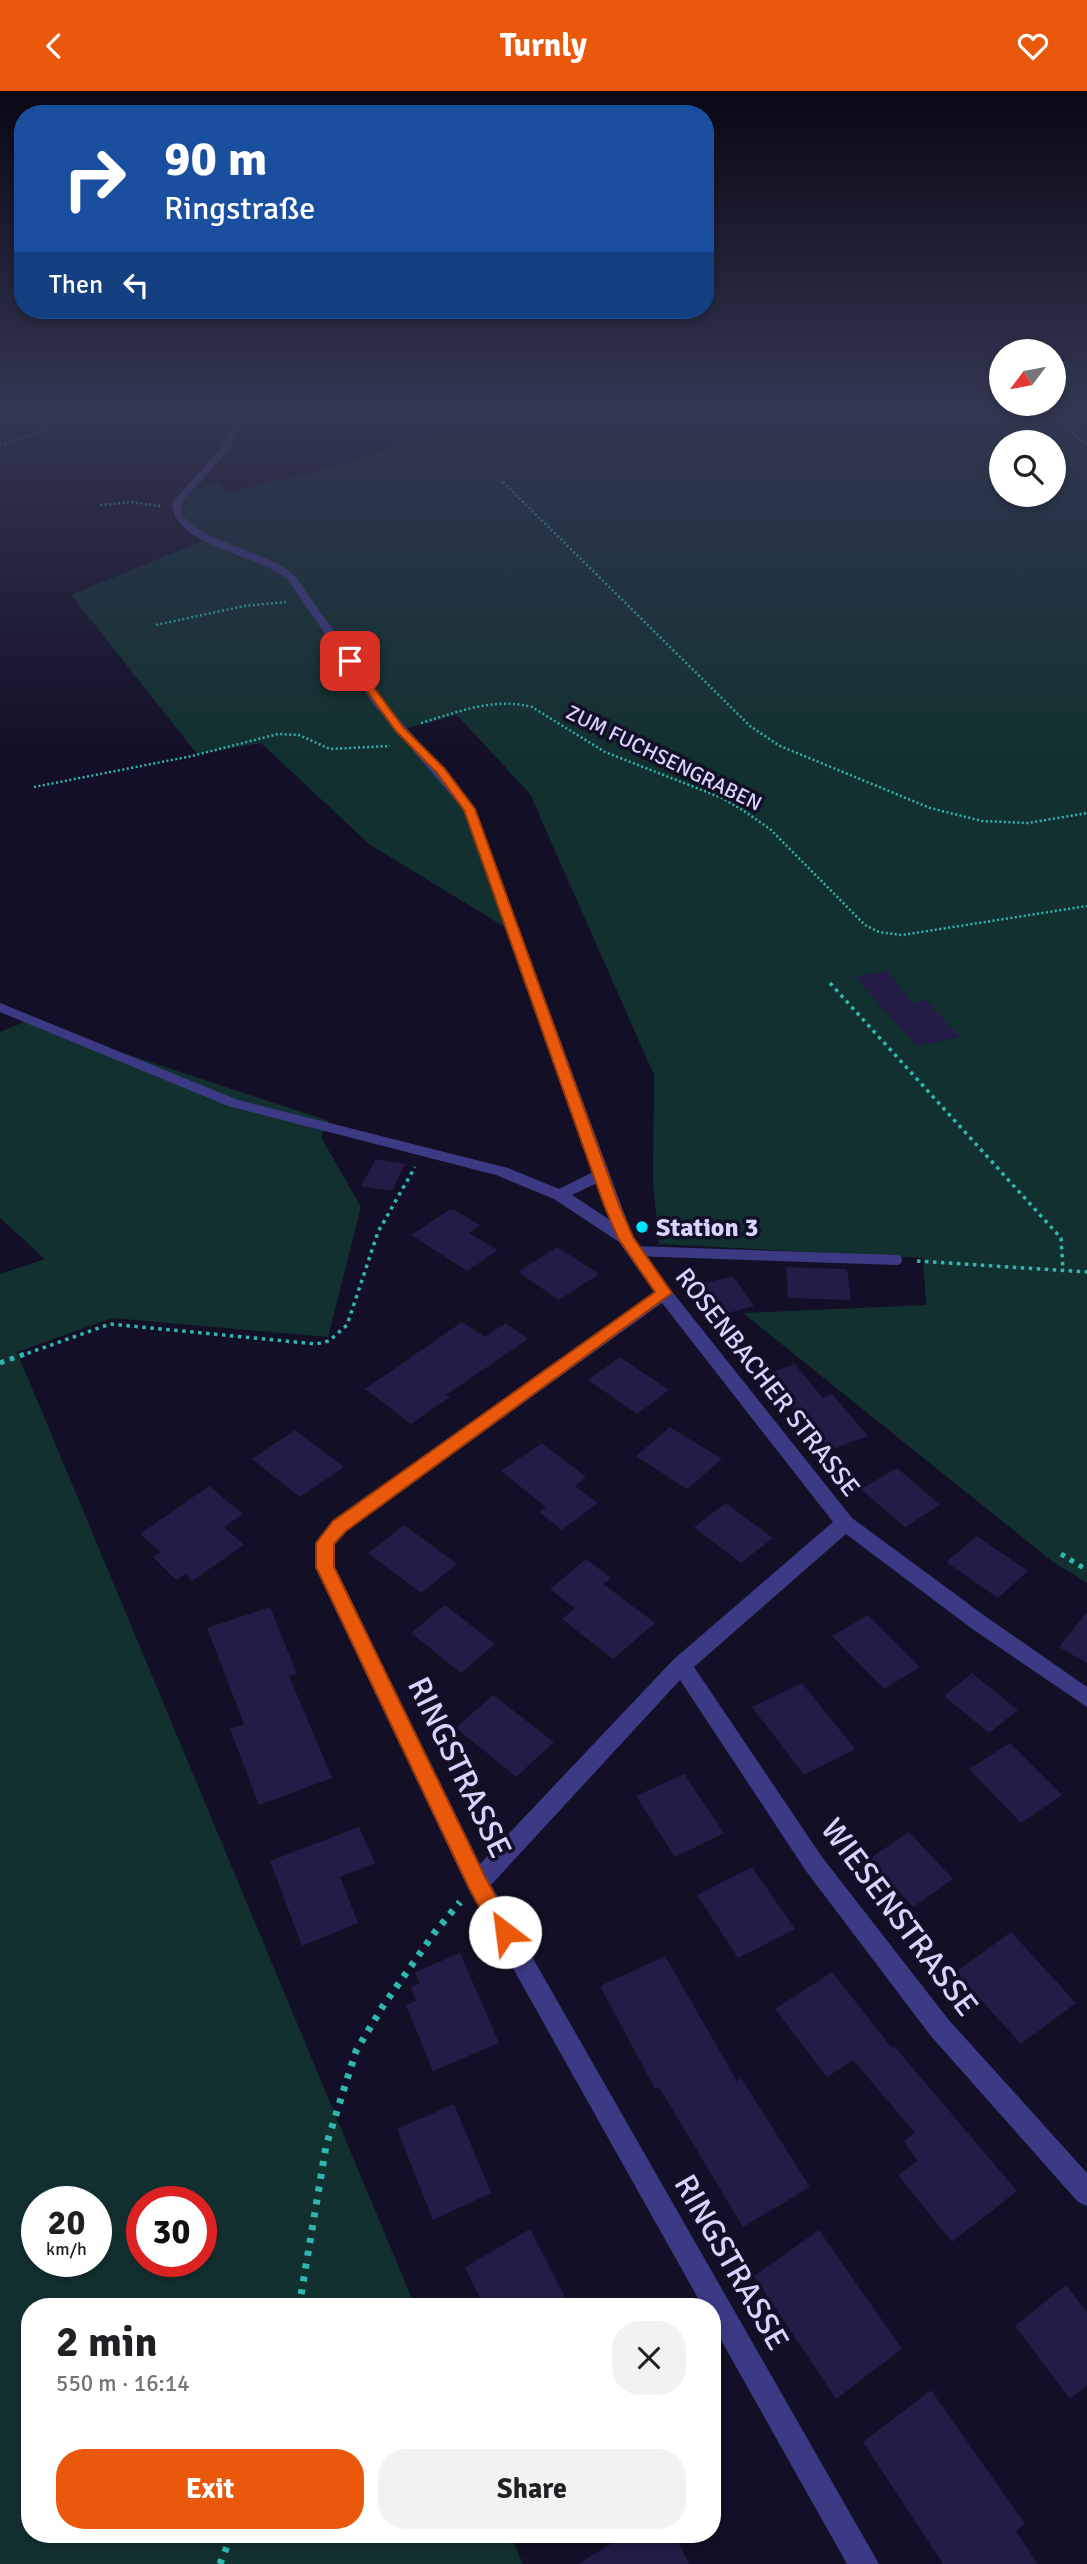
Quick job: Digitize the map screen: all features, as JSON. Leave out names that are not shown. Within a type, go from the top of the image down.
[{"type":"street","points":[[185,525],[205,538],[270,562],[287,573],[399,729],[441,770],[469,809],[600,1175],[629,1245]]},
{"type":"street","name":"ROSENBACHER STRASSE","points":[[0,1007],[233,1103],[350,1135],[502,1171],[560,1195],[629,1245],[845,1523],[978,1622],[1087,1698]]},
{"type":"street","points":[[560,1195],[600,1175]]},
{"type":"street","name":"RINGSTRASSE","points":[[664,1293],[340,1526],[325,1543],[325,1567],[477,1883],[713,2298]]},
{"type":"street","points":[[477,1883],[681,1665],[845,1523]]},
{"type":"street","name":"WIESENSTRASSE","points":[[681,1665],[814,1864],[939,2027],[1087,2193]]},
{"type":"street","name":"RINGSTRASSE","points":[[721,2312],[864,2564]]},
{"type":"lane","points":[[629,1245],[897,1260]]},
{"type":"path","points":[[547,525],[750,726],[780,746],[930,808],[982,821],[1028,823],[1087,813]]},
{"type":"path","points":[[156,625],[244,606],[308,601]]},
{"type":"path","name":"ZUM FUCHSENGRABEN","points":[[399,729],[500,701],[532,707],[605,752],[722,798],[744,811],[770,829],[865,925],[879,932],[902,935],[1087,906]]},
{"type":"path","points":[[34,787],[192,756],[278,734],[299,735],[318,746],[330,749],[415,744]]},
{"type":"path","points":[[830,982],[1061,1238],[1063,1270]]},
{"type":"path","points":[[0,1363],[110,1324],[316,1344],[329,1341],[347,1325],[378,1233],[424,1151]]},
{"type":"path","points":[[897,1260],[1087,1272]]},
{"type":"path","points":[[1061,1554],[1087,1570]]},
{"type":"path","points":[[301,2298],[326,2146],[356,2051],[383,2006],[435,1931],[477,1883]]},
{"type":"path","points":[[220,2564],[228,2543]]},
{"type":"green space","points":[[186,525],[1087,525],[1087,1583],[1053,1562],[743,1313],[926,1305],[923,1258],[659,1244],[653,1182],[654,1075],[530,794],[457,715],[404,729],[464,799],[513,932],[369,844],[261,743],[197,754],[71,595],[207,539]]},
{"type":"green space","points":[[26,1021],[329,1121],[321,1137],[361,1207],[328,1337],[112,1318],[17,1352],[412,2298],[21,2298],[21,2543],[514,2543],[523,2564],[0,2564],[0,1274],[45,1259],[0,1218],[0,1032]]},
{"type":"building","points":[[888,971],[912,1003],[925,1000],[960,1037],[917,1046],[854,976]]},
{"type":"building","points":[[376,1159],[405,1164],[392,1191],[361,1186]]},
{"type":"building","points":[[449,1210],[455,1210],[480,1225],[469,1233],[498,1250],[467,1271],[411,1235]]},
{"type":"building","points":[[557,1247],[599,1274],[559,1300],[518,1272]]},
{"type":"building","points":[[786,1267],[847,1269],[851,1300],[788,1298]]},
{"type":"building","points":[[733,1276],[754,1306],[717,1316],[697,1285]]},
{"type":"building","points":[[462,1322],[485,1337],[506,1323],[528,1339],[446,1395],[450,1397],[411,1424],[365,1389]]},
{"type":"building","points":[[620,1357],[669,1390],[637,1414],[588,1380]]},
{"type":"building","points":[[792,1361],[823,1398],[832,1394],[868,1436],[827,1451],[765,1374],[793,1365]]},
{"type":"building","points":[[670,1427],[722,1459],[687,1489],[636,1456]]},
{"type":"building","points":[[295,1430],[344,1467],[300,1497],[252,1459]]},
{"type":"building","points":[[542,1443],[586,1477],[575,1486],[598,1503],[562,1530],[539,1512],[546,1507],[501,1471]]},
{"type":"building","points":[[897,1468],[940,1505],[905,1527],[861,1489]]},
{"type":"building","points":[[209,1486],[243,1514],[224,1527],[244,1545],[192,1581],[185,1574],[176,1580],[153,1557],[161,1552],[140,1534]]},
{"type":"building","points":[[726,1503],[773,1538],[741,1563],[694,1527]]},
{"type":"building","points":[[404,1525],[457,1564],[421,1593],[368,1553]]},
{"type":"building","points":[[977,1536],[1028,1571],[998,1598],[946,1562]]},
{"type":"building","points":[[586,1559],[611,1578],[603,1584],[655,1623],[613,1659],[562,1619],[575,1608],[550,1589]]},
{"type":"building","points":[[445,1605],[495,1644],[461,1673],[411,1633]]},
{"type":"building","points":[[270,1607],[297,1674],[289,1676],[332,1778],[259,1805],[230,1729],[244,1724],[207,1628]]},
{"type":"building","points":[[1087,1612],[1087,1663],[1059,1647]]},
{"type":"building","points":[[868,1615],[920,1667],[884,1689],[832,1636]]},
{"type":"building","points":[[972,1673],[1018,1710],[989,1733],[944,1696]]},
{"type":"building","points":[[802,1683],[855,1749],[804,1775],[752,1707]]},
{"type":"building","points":[[493,1695],[554,1742],[516,1777],[456,1728]]},
{"type":"building","points":[[1010,1743],[1062,1795],[1021,1823],[969,1769]]},
{"type":"building","points":[[684,1774],[724,1833],[675,1857],[636,1796]]},
{"type":"building","points":[[359,1827],[375,1863],[340,1877],[358,1923],[302,1946],[270,1861]]},
{"type":"building","points":[[909,1832],[953,1879],[913,1907],[869,1859]]},
{"type":"building","points":[[752,1867],[795,1929],[738,1958],[697,1895]]},
{"type":"building","points":[[1011,1932],[1076,2003],[1021,2044],[956,1972]]},
{"type":"building","points":[[460,1953],[499,2043],[433,2071],[406,2005],[416,2001],[411,1987],[420,1983],[415,1972]]},
{"type":"building","points":[[665,1956],[737,2081],[741,2078],[810,2187],[743,2227],[659,2087],[655,2089],[600,1986]]},
{"type":"building","points":[[832,1972],[892,2048],[894,2046],[1017,2191],[952,2242],[898,2175],[917,2161],[904,2141],[915,2133],[853,2060],[827,2077],[775,2009]]},
{"type":"building","points":[[454,2104],[491,2193],[433,2220],[397,2129]]},
{"type":"building","points":[[530,2229],[565,2298],[480,2298],[465,2267]]},
{"type":"building","points":[[819,2230],[902,2349],[836,2399],[754,2276]]},
{"type":"building","points":[[1066,2285],[1087,2312],[1087,2385],[1070,2399],[1015,2326]]},
{"type":"building","points":[[931,2390],[1025,2524],[1016,2531],[1038,2564],[943,2564],[863,2442]]},
{"type":"building","points":[[612,2543],[678,2543],[689,2564],[578,2564]]},
{"type":"place","name":"Station 3","points":[[642,1227]]},
{"type":"route","points":[[350,661],[399,729],[441,770],[469,809],[625,1238],[664,1293],[340,1526],[325,1543],[325,1567],[477,1883],[505,1932]]}]
